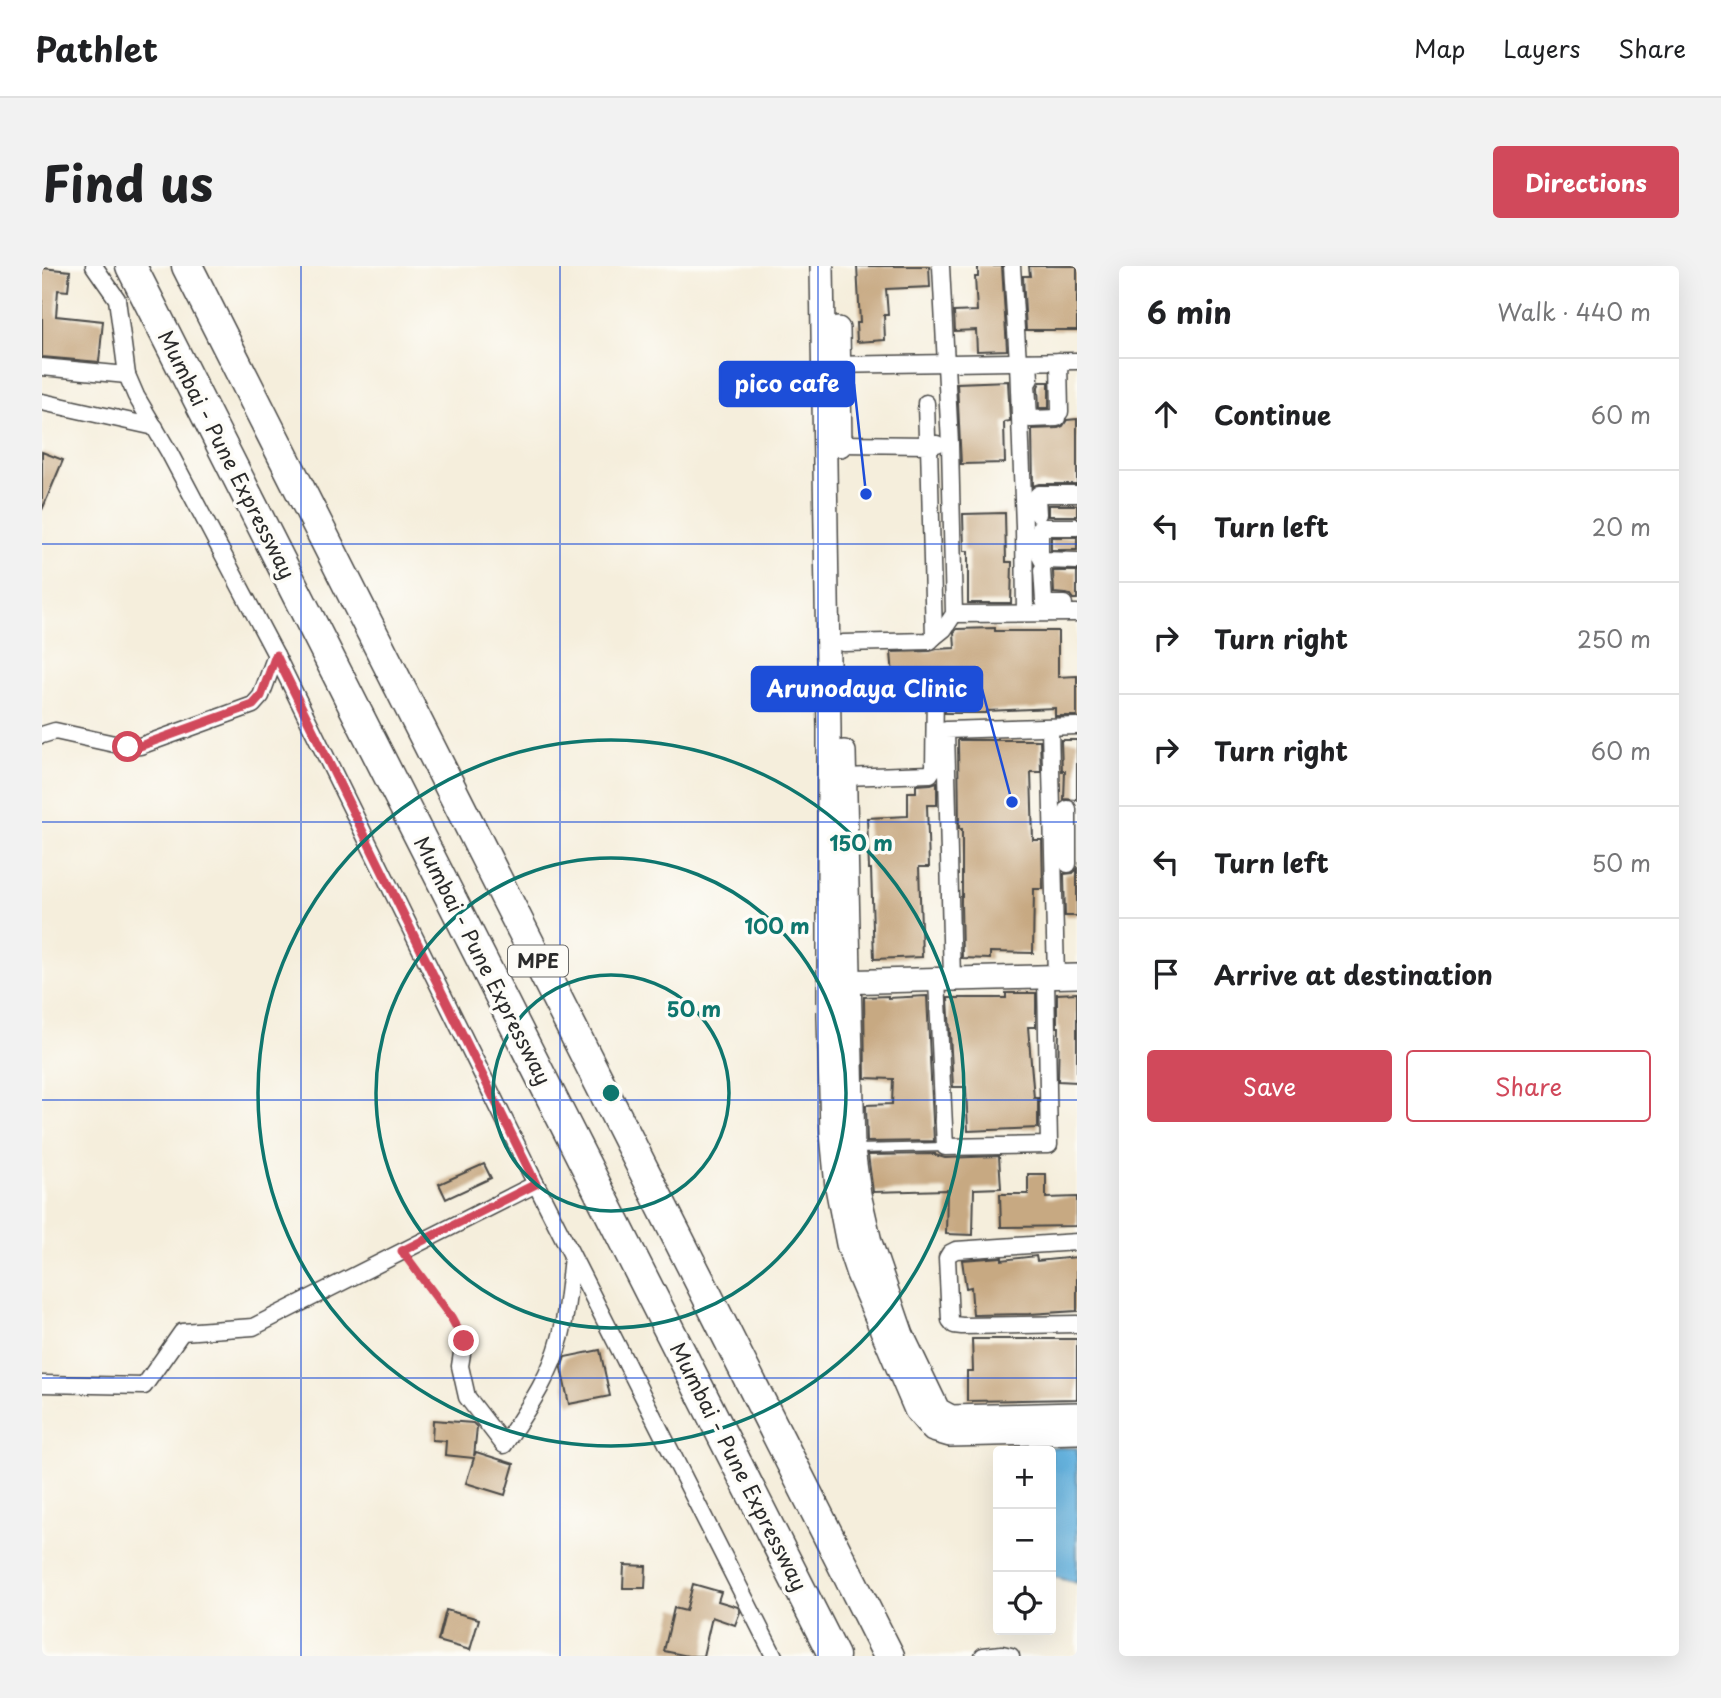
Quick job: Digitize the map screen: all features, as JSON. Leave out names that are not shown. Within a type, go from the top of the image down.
[{"type":"highway","name":"Mumbai - Pune Expressway","points":[[131,266],[834,1656]]},
{"type":"highway","name":"MPE","points":[[187,266],[889,1656]]},
{"type":"main road","points":[[822,266],[840,444],[844,777],[832,1133],[837,1187],[848,1244],[858,1275],[916,1410],[933,1430],[950,1435],[1077,1433]]},
{"type":"main road","points":[[835,266],[831,364],[829,729],[839,982],[859,1194],[870,1242],[902,1335],[938,1409],[951,1417],[1077,1414]]},
{"type":"main road","points":[[839,982],[1060,977]]},
{"type":"street","points":[[94,266],[117,299],[127,375],[136,396],[276,655],[572,1257],[774,1656]]},
{"type":"street","points":[[109,287],[123,266]]},
{"type":"street","points":[[843,643],[930,641],[944,629],[954,614],[947,363],[941,266]]},
{"type":"street","points":[[1012,266],[1023,362],[1034,523],[1040,556],[1042,560],[1077,561]]},
{"type":"street","points":[[831,364],[1077,361]]},
{"type":"street","points":[[1023,362],[1035,379],[1027,384],[1030,419],[1058,415],[1059,362]]},
{"type":"street","points":[[42,367],[127,375]]},
{"type":"street","points":[[42,402],[155,427]]},
{"type":"street","points":[[926,403],[934,637]]},
{"type":"street","points":[[840,444],[950,444]]},
{"type":"street","points":[[1025,613],[1024,588],[1037,496],[1077,494]]},
{"type":"street","points":[[1034,523],[1077,527]]},
{"type":"street","points":[[1042,570],[1044,601],[1047,604],[1075,608]]},
{"type":"street","points":[[1024,588],[1043,587]]},
{"type":"street","points":[[954,614],[1025,613],[1075,608]]},
{"type":"street","points":[[42,735],[55,730],[128,747],[140,746],[253,705],[261,696],[276,655]]},
{"type":"street","points":[[843,687],[929,686],[934,691],[934,768],[930,774],[844,777]]},
{"type":"street","points":[[1050,727],[1066,809],[1066,864],[1049,1145],[945,1147],[946,730],[1077,726]]},
{"type":"street","points":[[42,1384],[144,1386],[183,1332],[253,1327],[536,1184]]},
{"type":"street","points":[[1077,1242],[956,1250],[947,1258],[950,1320],[954,1325],[1077,1324]]},
{"type":"street","points":[[464,1341],[460,1366],[467,1397],[504,1444],[548,1373],[561,1338],[572,1257]]},
{"type":"street","points":[[983,1656],[1011,1656]]},
{"type":"lane","points":[[853,1149],[945,1147]]},
{"type":"path","points":[[402,1251],[451,1317],[464,1341]]},
{"type":"water","points":[[1056,1447],[1077,1448],[1077,1583],[1056,1577]]},
{"type":"building","points":[[857,266],[929,266],[930,287],[886,289],[888,315],[884,315],[885,340],[857,342],[856,323],[860,323]]},
{"type":"building","points":[[978,266],[1002,266],[1007,350],[977,351],[976,330],[955,331],[954,312],[977,311],[975,277],[978,277]]},
{"type":"building","points":[[1029,266],[1077,266],[1077,330],[1026,330],[1023,276],[1030,276]]},
{"type":"building","points":[[42,268],[70,271],[68,291],[58,290],[56,316],[103,321],[99,362],[42,357]]},
{"type":"building","points":[[1008,381],[1010,421],[1004,422],[1005,463],[961,464],[957,383]]},
{"type":"building","points":[[1040,382],[1049,382],[1049,408],[1039,408]]},
{"type":"building","points":[[1077,419],[1077,484],[1033,486],[1032,429],[1058,428],[1067,420]]},
{"type":"building","points":[[42,452],[63,460],[42,510]]},
{"type":"building","points":[[1048,505],[1077,505],[1077,516],[1048,516]]},
{"type":"building","points":[[1005,513],[1006,562],[1012,562],[1011,603],[968,603],[968,551],[964,551],[963,514]]},
{"type":"building","points":[[1051,537],[1077,537],[1077,550],[1051,550]]},
{"type":"building","points":[[1053,571],[1077,571],[1077,599],[1070,595],[1054,593]]},
{"type":"building","points":[[995,628],[995,631],[1058,631],[1058,677],[1077,676],[1077,716],[1055,716],[1055,708],[945,713],[946,691],[941,676],[893,676],[891,652],[955,648],[954,632],[957,629]]},
{"type":"building","points":[[958,740],[1040,740],[1041,772],[1031,772],[1033,840],[1042,840],[1043,889],[1034,889],[1033,953],[990,952],[990,959],[962,958],[962,829],[959,829]]},
{"type":"building","points":[[1061,740],[1077,740],[1077,800],[1064,799],[1065,771],[1062,771]]},
{"type":"building","points":[[937,782],[937,805],[927,805],[929,867],[919,867],[922,957],[874,959],[867,818],[908,816],[908,792],[916,792],[916,785]]},
{"type":"building","points":[[1077,869],[1077,916],[1065,916],[1064,874],[1073,873]]},
{"type":"building","points":[[1006,993],[1036,993],[1036,1027],[1028,1027],[1034,1098],[1038,1098],[1038,1128],[968,1131],[966,1087],[953,1087],[948,998],[1006,998]]},
{"type":"building","points":[[1077,993],[1077,1082],[1058,1081],[1057,994]]},
{"type":"building","points":[[927,996],[934,1141],[867,1142],[866,1105],[892,1104],[893,1079],[865,1078],[864,997]]},
{"type":"building","points":[[935,1154],[945,1158],[999,1156],[1001,1188],[974,1189],[973,1235],[946,1234],[947,1190],[873,1192],[868,1155]]},
{"type":"building","points":[[484,1164],[491,1178],[446,1199],[439,1184]]},
{"type":"building","points":[[1028,1174],[1046,1174],[1046,1198],[1077,1197],[1077,1226],[1001,1227],[1000,1194],[1028,1194]]},
{"type":"building","points":[[1036,1256],[1037,1261],[1077,1257],[1077,1311],[973,1315],[971,1287],[966,1288],[962,1260],[1002,1257],[1002,1260]]},
{"type":"building","points":[[972,1339],[1077,1339],[1077,1399],[967,1401],[967,1371],[973,1371]]},
{"type":"building","points":[[600,1350],[610,1396],[569,1404],[561,1368],[565,1357]]},
{"type":"building","points":[[433,1420],[473,1423],[477,1427],[474,1456],[476,1452],[514,1464],[505,1495],[466,1483],[474,1458],[445,1455],[446,1441],[432,1440]]},
{"type":"building","points":[[624,1565],[646,1566],[645,1588],[623,1588]]},
{"type":"building","points":[[693,1584],[721,1592],[718,1601],[738,1607],[740,1612],[735,1625],[712,1617],[703,1656],[664,1651],[674,1608],[686,1611]]},
{"type":"building","points":[[446,1610],[479,1619],[470,1650],[438,1641]]},
{"type":"place","name":"pico cafe","points":[[866,494]]},
{"type":"place","name":"Arunodaya Clinic","points":[[1012,802]]},
{"type":"route","points":[[128,747],[140,746],[253,705],[261,696],[276,655],[536,1184],[402,1251],[451,1317],[464,1341]]}]
